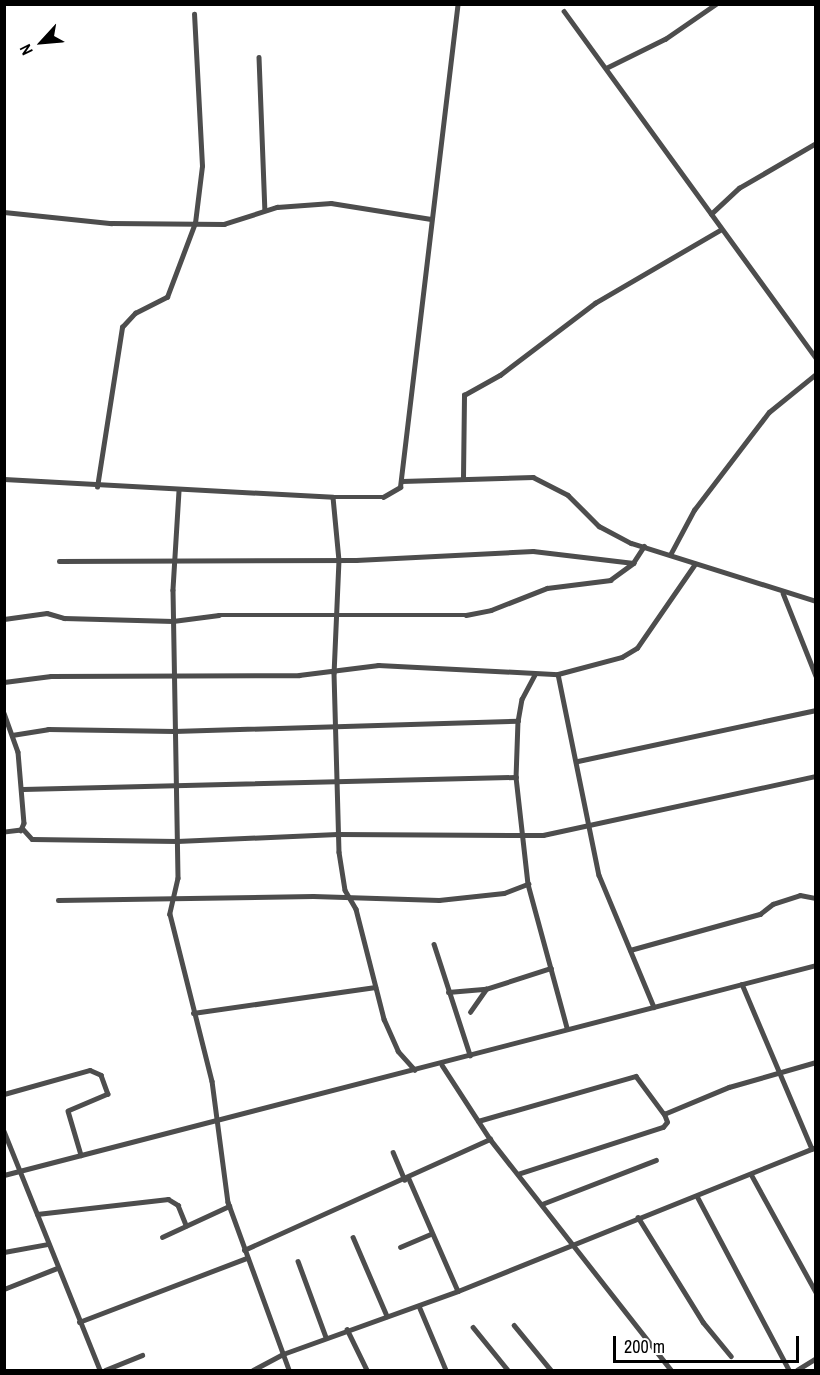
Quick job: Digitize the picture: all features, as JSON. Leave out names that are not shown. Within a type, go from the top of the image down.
[{"type":"street","points":[[402,481],[458,4]]},
{"type":"street","points":[[606,68],[665,39],[716,4]]},
{"type":"street","points":[[564,11],[711,214],[720,230],[816,358]]},
{"type":"street","points":[[97,487],[123,327],[135,313],[167,297],[195,223],[202,166],[194,14]]},
{"type":"street","points":[[259,57],[265,210]]},
{"type":"street","points":[[711,214],[739,188],[816,142]]},
{"type":"street","points":[[4,212],[111,223],[232,222],[265,210],[331,203],[431,219]]},
{"type":"street","points":[[462,478],[464,395],[500,375],[595,303],[720,230]]},
{"type":"street","points":[[670,555],[694,510],[770,412],[816,374]]},
{"type":"street","points":[[4,479],[97,487],[333,497],[383,497],[402,481],[462,478],[542,480],[568,495],[599,526],[644,546],[783,593],[816,601]]},
{"type":"street","points":[[179,491],[173,621],[178,879],[171,900],[171,925],[213,1081],[215,1118],[229,1206],[289,1371]]},
{"type":"street","points":[[333,497],[339,560],[334,673],[338,726],[337,834],[345,890],[352,898],[375,987],[398,1051],[415,1070]]},
{"type":"street","points":[[4,619],[47,613],[64,618],[173,621],[219,615],[466,615],[491,610],[547,588],[610,580],[633,563],[644,546]]},
{"type":"street","points":[[59,561],[175,564],[339,560],[533,551],[633,563]]},
{"type":"street","points":[[4,682],[43,676],[334,673],[378,665],[428,671],[523,669],[535,675],[558,674],[622,657],[637,648],[695,564]]},
{"type":"street","points":[[783,593],[816,676]]},
{"type":"street","points":[[558,674],[578,761],[599,875],[654,1007]]},
{"type":"street","points":[[535,675],[522,699],[518,721],[516,777],[528,884],[567,1028]]},
{"type":"street","points":[[578,761],[816,710]]},
{"type":"street","points":[[4,713],[12,735],[23,789],[23,829],[32,839],[177,841],[337,834],[522,837],[591,826],[816,776]]},
{"type":"street","points":[[12,735],[48,729],[174,731],[518,721]]},
{"type":"street","points":[[23,789],[516,777]]},
{"type":"street","points":[[4,832],[23,829]]},
{"type":"street","points":[[58,900],[472,899],[528,884]]},
{"type":"street","points":[[630,950],[760,914],[773,904],[800,896],[816,898]]},
{"type":"street","points":[[434,944],[470,1055]]},
{"type":"street","points":[[4,1174],[215,1118],[442,1065],[567,1028],[816,966]]},
{"type":"street","points":[[448,992],[486,989],[551,968]]},
{"type":"street","points":[[253,1371],[283,1354],[347,1329],[458,1291],[814,1148],[742,984]]},
{"type":"street","points":[[193,1013],[375,987]]},
{"type":"street","points":[[470,1012],[486,989]]},
{"type":"street","points":[[664,1114],[729,1087],[816,1062]]},
{"type":"street","points":[[442,1065],[490,1138],[669,1370]]},
{"type":"street","points":[[4,1094],[90,1070],[101,1075],[108,1094],[68,1111],[81,1155]]},
{"type":"street","points":[[478,1121],[636,1076],[664,1114],[667,1122],[663,1127],[518,1174]]},
{"type":"street","points":[[4,1131],[100,1371]]},
{"type":"street","points":[[244,1250],[407,1180],[490,1138]]},
{"type":"street","points":[[393,1152],[458,1291]]},
{"type":"street","points":[[542,1204],[656,1160]]},
{"type":"street","points":[[752,1174],[816,1292]]},
{"type":"street","points":[[697,1196],[789,1371]]},
{"type":"street","points":[[37,1214],[168,1199],[178,1205],[186,1225]]},
{"type":"street","points":[[162,1237],[229,1206]]},
{"type":"street","points":[[638,1217],[703,1322],[731,1356]]},
{"type":"street","points":[[400,1247],[431,1234]]},
{"type":"street","points":[[353,1237],[387,1316]]},
{"type":"street","points":[[4,1252],[48,1244]]},
{"type":"street","points":[[79,1322],[247,1258]]},
{"type":"street","points":[[298,1261],[326,1337]]},
{"type":"street","points":[[4,1289],[57,1268]]},
{"type":"street","points":[[809,1280],[816,1276]]},
{"type":"street","points":[[419,1306],[446,1371]]},
{"type":"street","points":[[514,1325],[551,1371]]},
{"type":"street","points":[[473,1327],[508,1371]]},
{"type":"street","points":[[347,1329],[367,1371]]},
{"type":"street","points":[[105,1371],[142,1355]]},
{"type":"street","points":[[797,1371],[816,1358]]}]
